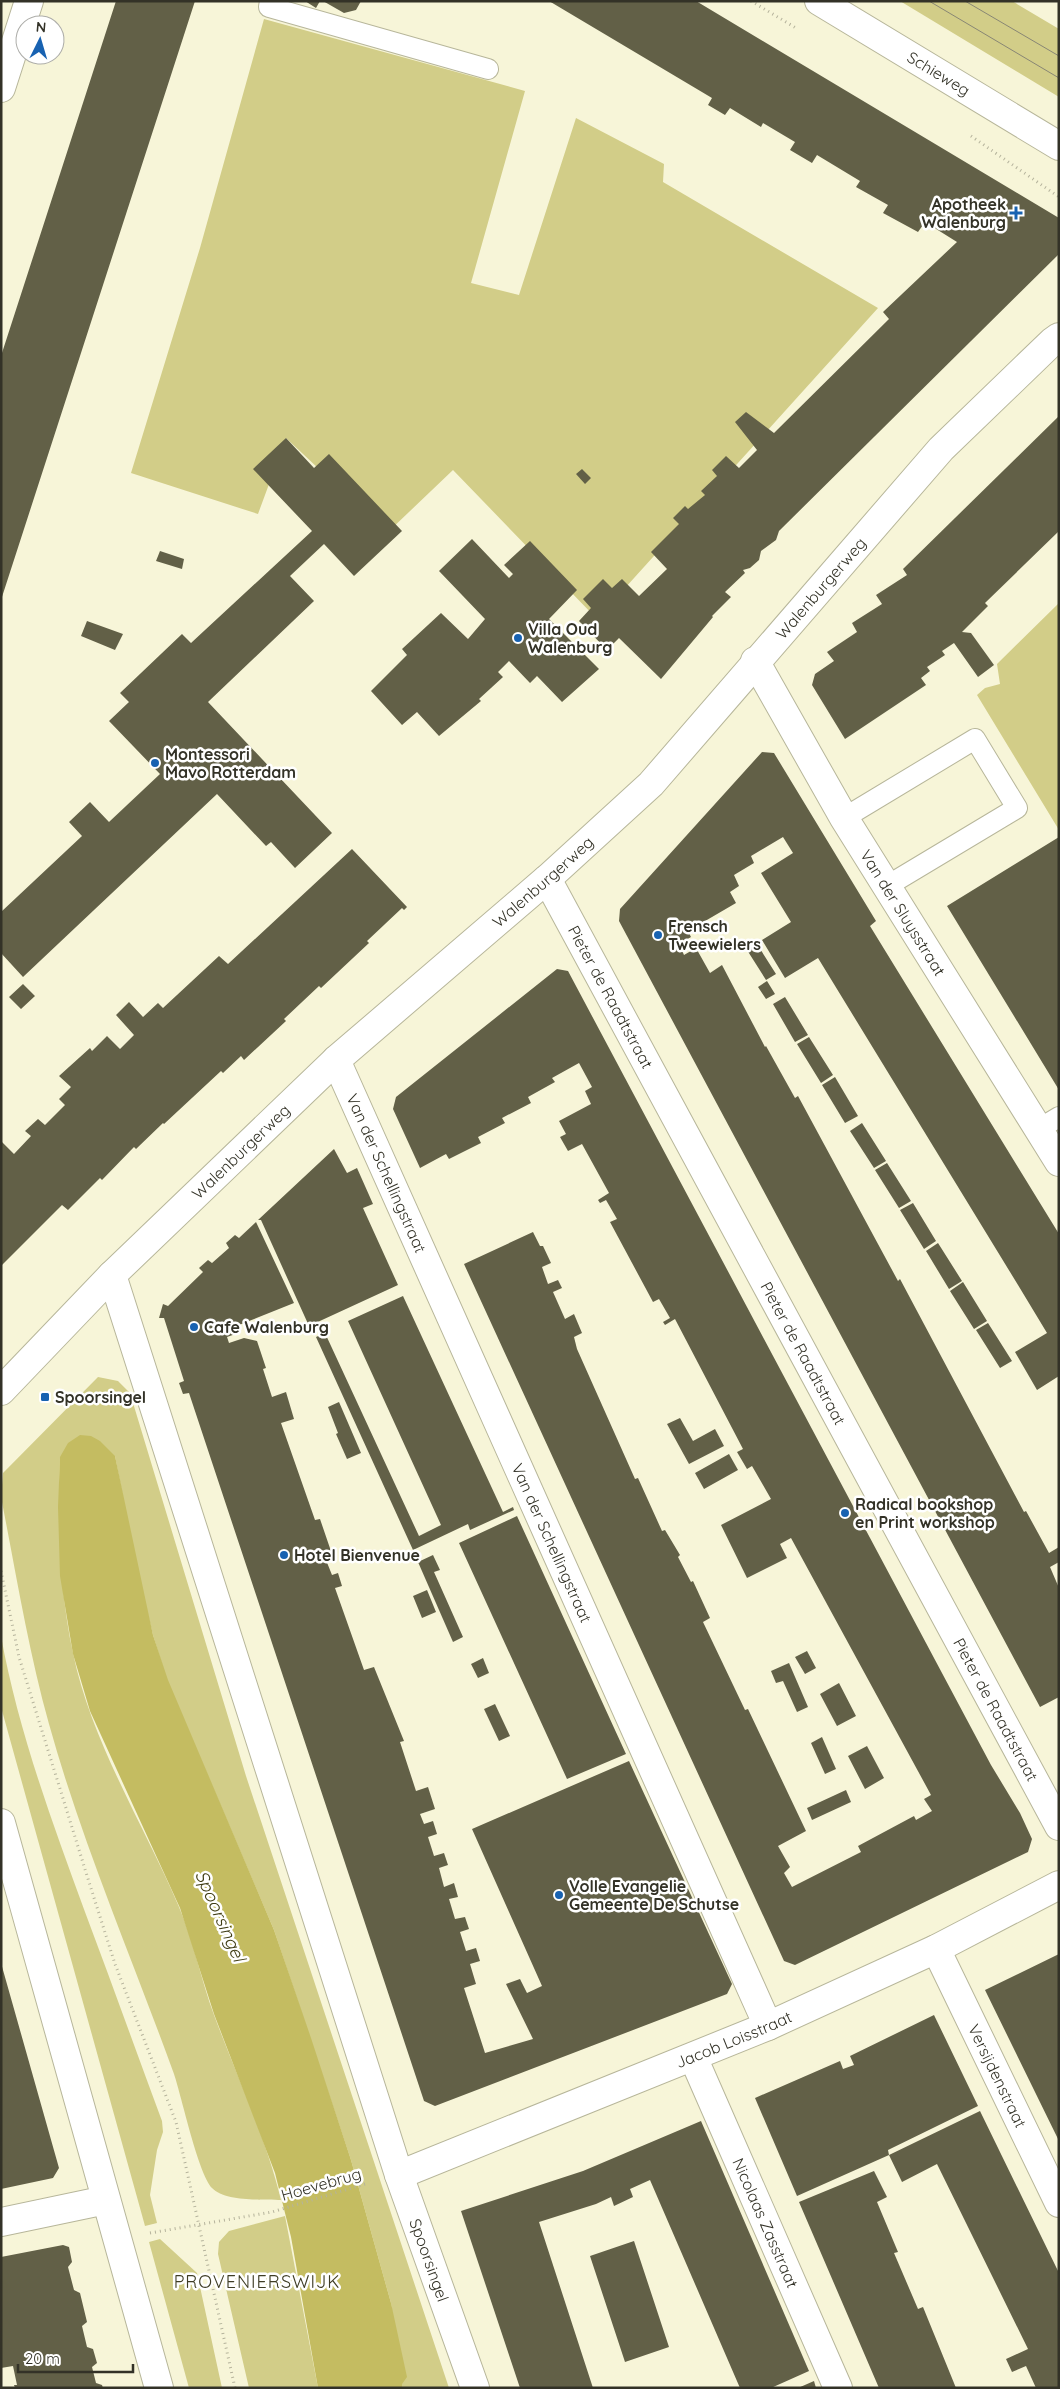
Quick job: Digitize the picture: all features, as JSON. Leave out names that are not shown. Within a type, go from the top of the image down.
[{"type":"street","points":[[1,88],[6,57],[29,1]]},
{"type":"street","name":"Schieweg","points":[[819,1],[1059,146]]},
{"type":"street","name":"Walenburgerweg","points":[[1,1391],[112,1275],[336,1060],[547,879],[651,784],[755,661],[941,449],[1056,336]]},
{"type":"street","name":"Van der Sluysstraat","points":[[755,661],[844,818],[887,886],[1049,1123],[1059,1162]]},
{"type":"street","name":"Pieter de Raadtstraat","points":[[547,879],[1059,1826]]},
{"type":"street","name":"Van der Schellingstraat","points":[[336,1060],[768,2026]]},
{"type":"street","name":"Spoorsingel","points":[[112,1275],[399,2174],[475,2388]]},
{"type":"street","points":[[1,1823],[159,2388]]},
{"type":"street","name":"Jacob Loisstraat","points":[[399,2174],[693,2058],[768,2026],[936,1949],[1059,1885]]},
{"type":"street","name":"Versijdenstraat","points":[[936,1949],[1059,2203]]},
{"type":"street","name":"Nicolaas Zasstraat","points":[[693,2058],[838,2388]]},
{"type":"street","points":[[1,2222],[106,2200]]},
{"type":"lane","points":[[270,1],[269,7],[488,69]]},
{"type":"lane","points":[[844,818],[976,739],[1017,808],[887,886]]},
{"type":"path","points":[[1,1571],[19,1657],[115,1964],[176,2122],[235,2388]]},
{"type":"path","name":"Hoevebrug","points":[[117,2239],[272,2212],[367,2184]]},
{"type":"shaded area","points":[[900,1],[1012,1],[1059,29],[1059,97]]},
{"type":"shaded area","points":[[264,19],[525,91],[471,283],[519,295],[576,118],[664,164],[663,182],[878,308],[597,619],[453,470],[387,533],[286,438],[258,514],[131,473],[200,248]]},
{"type":"shaded area","points":[[1059,603],[1059,830],[977,695],[985,688],[1000,684],[997,664]]},
{"type":"shaded area","points":[[98,1377],[118,1381],[130,1393],[246,1776],[449,2388],[402,2388],[391,2303],[351,2160],[274,1930],[167,1680],[153,1635],[138,1574],[115,1456],[60,1457],[60,1555],[68,1629],[73,1653],[81,1686],[105,1750],[184,1920],[209,2002],[259,2130],[281,2200],[245,2199],[226,2196],[212,2188],[207,2180],[196,2152],[174,2074],[77,1813],[49,1724],[35,1668],[1,1497],[3,1473]]},
{"type":"shaded area","points":[[1,1636],[26,1741],[48,1810],[162,2121],[163,2132],[157,2150],[150,2195],[157,2223],[145,2226],[1,1707]]},
{"type":"shaded area","points":[[285,2216],[318,2388],[249,2388],[218,2254],[219,2242],[229,2231]]},
{"type":"shaded area","points":[[160,2239],[197,2273],[222,2388],[189,2388],[149,2242]]},
{"type":"water","points":[[80,1435],[91,1436],[100,1441],[115,1456],[153,1635],[168,1680],[274,1930],[351,2160],[391,2303],[407,2377],[402,2384],[402,2388],[318,2388],[291,2237],[275,2173],[214,2014],[180,1908],[90,1711],[73,1654],[60,1576],[58,1507],[60,1457],[68,1443]]},
{"type":"building","points":[[116,1],[195,1],[1,600],[1,356]]},
{"type":"building","points":[[305,1],[320,1],[316,8]]},
{"type":"building","points":[[323,1],[361,1],[356,10],[344,13]]},
{"type":"building","points":[[549,1],[696,1],[1059,218],[1059,254],[779,531],[776,540],[761,551],[759,560],[750,568],[743,570],[745,573],[725,592],[731,597],[712,616],[661,679],[619,638],[607,650],[579,621],[591,608],[583,599],[603,579],[612,588],[622,579],[639,596],[667,569],[651,552],[679,524],[673,518],[685,506],[688,509],[705,495],[701,491],[717,476],[712,470],[726,456],[739,468],[757,450],[735,422],[746,412],[774,433],[889,319],[883,312],[957,242],[925,222],[918,232],[883,213],[888,205],[856,187],[860,181],[817,155],[812,163],[790,150],[795,142],[763,123],[761,127],[730,108],[725,115],[708,105],[712,98]]},
{"type":"building","points":[[1059,416],[1059,531],[985,603],[988,606],[962,632],[971,633],[994,665],[978,677],[954,643],[942,651],[945,655],[927,667],[930,671],[921,678],[926,685],[845,739],[812,685],[815,674],[834,661],[827,652],[857,632],[852,623],[882,604],[876,595],[907,575],[903,569]]},
{"type":"building","points":[[286,438],[314,468],[329,454],[402,531],[354,576],[324,544],[290,576],[314,601],[208,702],[332,833],[295,868],[271,842],[266,846],[217,794],[23,977],[1,953],[1,912],[82,836],[69,822],[90,802],[109,822],[160,774],[109,721],[129,702],[120,693],[182,634],[191,643],[312,531],[253,469]]},
{"type":"building","points":[[582,469],[591,478],[585,484],[576,474]]},
{"type":"building","name":"Villa Oud Walenburg","points":[[472,539],[509,578],[513,574],[504,565],[530,541],[577,590],[549,619],[599,669],[562,702],[537,676],[530,683],[509,661],[498,672],[503,677],[479,699],[481,701],[439,736],[417,712],[402,725],[371,691],[407,655],[402,649],[441,613],[468,639],[485,619],[439,571]]},
{"type":"building","points":[[160,551],[184,559],[182,569],[156,561]]},
{"type":"building","points":[[87,621],[123,634],[115,650],[81,636]]},
{"type":"building","points":[[762,752],[774,753],[876,921],[870,926],[1059,1234],[1059,1376],[1037,1390],[1015,1352],[1047,1333],[1018,1285],[818,958],[785,978],[762,940],[791,922],[761,873],[793,853],[783,837],[751,856],[754,863],[734,875],[739,886],[730,892],[736,903],[688,931],[691,937],[679,944],[684,955],[696,948],[710,973],[722,965],[765,1047],[795,1098],[798,1096],[898,1281],[900,1279],[1024,1512],[1026,1511],[1049,1553],[1059,1547],[1059,1562],[1050,1567],[1059,1588],[1059,1697],[1040,1707],[619,921],[620,909]]},
{"type":"building","points":[[1059,837],[1059,1090],[947,906]]},
{"type":"building","points":[[352,849],[407,907],[404,910],[402,908],[367,941],[369,943],[321,988],[319,986],[284,1019],[286,1021],[244,1060],[241,1056],[223,1073],[221,1071],[136,1149],[134,1147],[102,1180],[100,1178],[68,1210],[62,1205],[1,1266],[1,1141],[14,1154],[31,1136],[25,1131],[38,1119],[45,1125],[65,1105],[59,1099],[71,1087],[59,1076],[90,1048],[92,1051],[107,1036],[120,1049],[134,1035],[116,1015],[129,1002],[143,1017],[158,1003],[163,1008],[219,956],[228,964]]},
{"type":"building","points":[[757,944],[776,974],[766,980],[747,950]]},
{"type":"building","points":[[557,969],[568,971],[991,1765],[1020,1813],[1032,1839],[1028,1852],[795,1965],[784,1961],[464,1264],[533,1232],[540,1246],[543,1246],[551,1263],[542,1267],[548,1284],[558,1280],[562,1288],[553,1292],[565,1319],[574,1314],[582,1333],[574,1337],[577,1349],[635,1479],[638,1478],[662,1531],[665,1530],[680,1555],[678,1557],[691,1582],[693,1581],[710,1618],[703,1622],[745,1710],[748,1709],[806,1831],[778,1846],[790,1867],[784,1873],[792,1887],[861,1852],[858,1846],[914,1816],[916,1820],[932,1811],[924,1799],[931,1795],[791,1538],[780,1544],[787,1558],[747,1578],[721,1525],[771,1499],[752,1466],[747,1469],[737,1452],[743,1449],[675,1319],[665,1325],[663,1322],[670,1318],[659,1299],[653,1302],[610,1222],[617,1219],[606,1200],[600,1203],[598,1200],[609,1193],[582,1144],[568,1151],[560,1137],[566,1134],[559,1121],[591,1104],[585,1091],[592,1087],[579,1063],[552,1078],[555,1082],[528,1097],[531,1103],[502,1118],[505,1123],[478,1137],[481,1143],[449,1159],[446,1154],[420,1168],[393,1109],[396,1097]]},
{"type":"building","points":[[767,981],[775,994],[766,999],[758,987]]},
{"type":"building","points":[[23,984],[35,996],[21,1009],[9,997]]},
{"type":"building","points":[[785,997],[808,1035],[795,1042],[773,1004]]},
{"type":"building","points":[[809,1037],[833,1075],[821,1083],[797,1044]]},
{"type":"building","points":[[835,1077],[858,1116],[845,1123],[822,1085]]},
{"type":"building","points":[[862,1123],[886,1161],[874,1168],[850,1131]]},
{"type":"building","points":[[334,1149],[347,1173],[357,1168],[373,1204],[363,1208],[398,1285],[309,1326],[261,1220],[258,1220]]},
{"type":"building","points":[[887,1163],[911,1201],[899,1208],[875,1170]]},
{"type":"building","points":[[913,1203],[936,1241],[924,1249],[900,1210]]},
{"type":"building","points":[[256,1222],[294,1303],[239,1325],[241,1332],[227,1337],[229,1343],[244,1338],[257,1341],[266,1368],[263,1369],[272,1397],[286,1392],[294,1419],[281,1423],[315,1520],[320,1519],[333,1557],[326,1560],[332,1575],[338,1573],[342,1586],[335,1588],[364,1670],[374,1667],[404,1741],[400,1742],[416,1791],[428,1787],[435,1809],[420,1814],[424,1824],[433,1821],[437,1834],[428,1837],[434,1856],[444,1853],[448,1865],[439,1868],[444,1887],[454,1883],[458,1897],[449,1899],[455,1919],[465,1917],[469,1929],[460,1932],[466,1951],[476,1948],[480,1961],[470,1964],[476,1984],[464,1988],[485,2053],[533,2039],[506,1984],[520,1979],[527,1993],[542,1986],[472,1829],[629,1761],[732,1984],[727,1994],[435,2106],[424,2101],[189,1393],[183,1394],[179,1383],[184,1381],[164,1318],[159,1318],[163,1304],[168,1306],[203,1272],[199,1268],[208,1260],[212,1263],[229,1248],[226,1243],[235,1235],[239,1238]]},
{"type":"building","points":[[938,1243],[962,1281],[949,1289],[926,1251]]},
{"type":"building","points":[[963,1282],[987,1321],[974,1329],[950,1291]]},
{"type":"building","points":[[403,1296],[503,1512],[513,1507],[514,1510],[470,1530],[468,1524],[413,1550],[316,1337],[325,1333],[419,1536],[441,1525],[348,1321]]},
{"type":"building","points":[[988,1323],[1012,1361],[1000,1368],[976,1330]]},
{"type":"building","points":[[339,1402],[361,1453],[347,1459],[336,1434],[338,1433],[328,1407]]},
{"type":"building","points":[[680,1418],[693,1441],[715,1429],[724,1446],[689,1464],[667,1424]]},
{"type":"building","points":[[729,1454],[738,1470],[704,1489],[695,1473]]},
{"type":"building","points":[[517,1516],[626,1754],[567,1779],[459,1543]]},
{"type":"building","points":[[433,1555],[440,1570],[434,1572],[463,1637],[453,1642],[418,1562]]},
{"type":"building","points":[[427,1590],[436,1612],[422,1618],[413,1596]]},
{"type":"building","points":[[807,1651],[816,1668],[805,1674],[795,1657]]},
{"type":"building","points":[[483,1658],[489,1673],[478,1678],[471,1664]]},
{"type":"building","points":[[789,1663],[808,1707],[797,1712],[783,1681],[776,1683],[771,1671]]},
{"type":"building","points":[[839,1683],[856,1716],[837,1726],[820,1694]]},
{"type":"building","points":[[495,1704],[510,1736],[499,1741],[484,1709]]},
{"type":"building","points":[[822,1737],[836,1769],[825,1774],[811,1743]]},
{"type":"building","points":[[867,1746],[884,1778],[865,1789],[848,1756]]},
{"type":"building","points":[[846,1790],[851,1802],[812,1820],[807,1808]]},
{"type":"building","points":[[1059,1954],[1059,2141],[985,1990]]},
{"type":"building","points":[[1,1963],[59,2168],[53,2178],[1,2189]]},
{"type":"building","points":[[934,2015],[978,2106],[888,2150],[889,2155],[797,2196],[755,2098],[840,2061],[843,2069],[854,2065],[850,2056]]},
{"type":"building","points":[[980,2111],[1059,2273],[1059,2388],[1036,2388],[1026,2366],[1012,2372],[1006,2359],[1028,2349],[937,2164],[902,2182],[889,2155]]},
{"type":"building","points":[[701,2121],[809,2371],[771,2388],[740,2388],[650,2180],[630,2189],[633,2197],[614,2206],[611,2197],[596,2204],[539,2222],[593,2388],[520,2388],[461,2211],[583,2171]]},
{"type":"building","points":[[874,2171],[887,2197],[877,2202],[898,2252],[894,2253],[918,2309],[923,2307],[956,2388],[879,2388],[799,2202]]},
{"type":"building","points":[[634,2241],[669,2347],[625,2362],[590,2256]]},
{"type":"building","points":[[63,2245],[69,2247],[72,2262],[68,2267],[74,2290],[80,2293],[87,2322],[82,2326],[87,2347],[93,2349],[97,2363],[92,2367],[96,2383],[102,2385],[103,2388],[15,2388],[14,2385],[17,2385],[13,2366],[1,2368],[1,2257]]},
{"type":"building","points":[[814,2381],[816,2388],[798,2388]]},
{"type":"tram line","points":[[929,1],[1059,78]]},
{"type":"tram line","points":[[965,1],[1059,56]]},
{"type":"place","name":"Apotheek Walenburg","points":[[1016,213]]},
{"type":"place","name":"Villa Oud Walenburg","points":[[518,638]]},
{"type":"place","name":"Montessori Mavo Rotterdam","points":[[155,763]]},
{"type":"place","name":"Frensch Tweewielers","points":[[658,935]]},
{"type":"place","name":"Cafe Walenburg","points":[[194,1327]]},
{"type":"place","name":"Spoorsingel","points":[[45,1397]]},
{"type":"place","name":"Radical bookshop en Print workshop","points":[[845,1513]]},
{"type":"place","name":"Hotel Bienvenue","points":[[284,1555]]},
{"type":"place","name":"Volle Evangelie Gemeente De Schutse","points":[[559,1895]]},
{"type":"district","name":"PROVENIERSWIJK","points":[[257,2282]]}]
